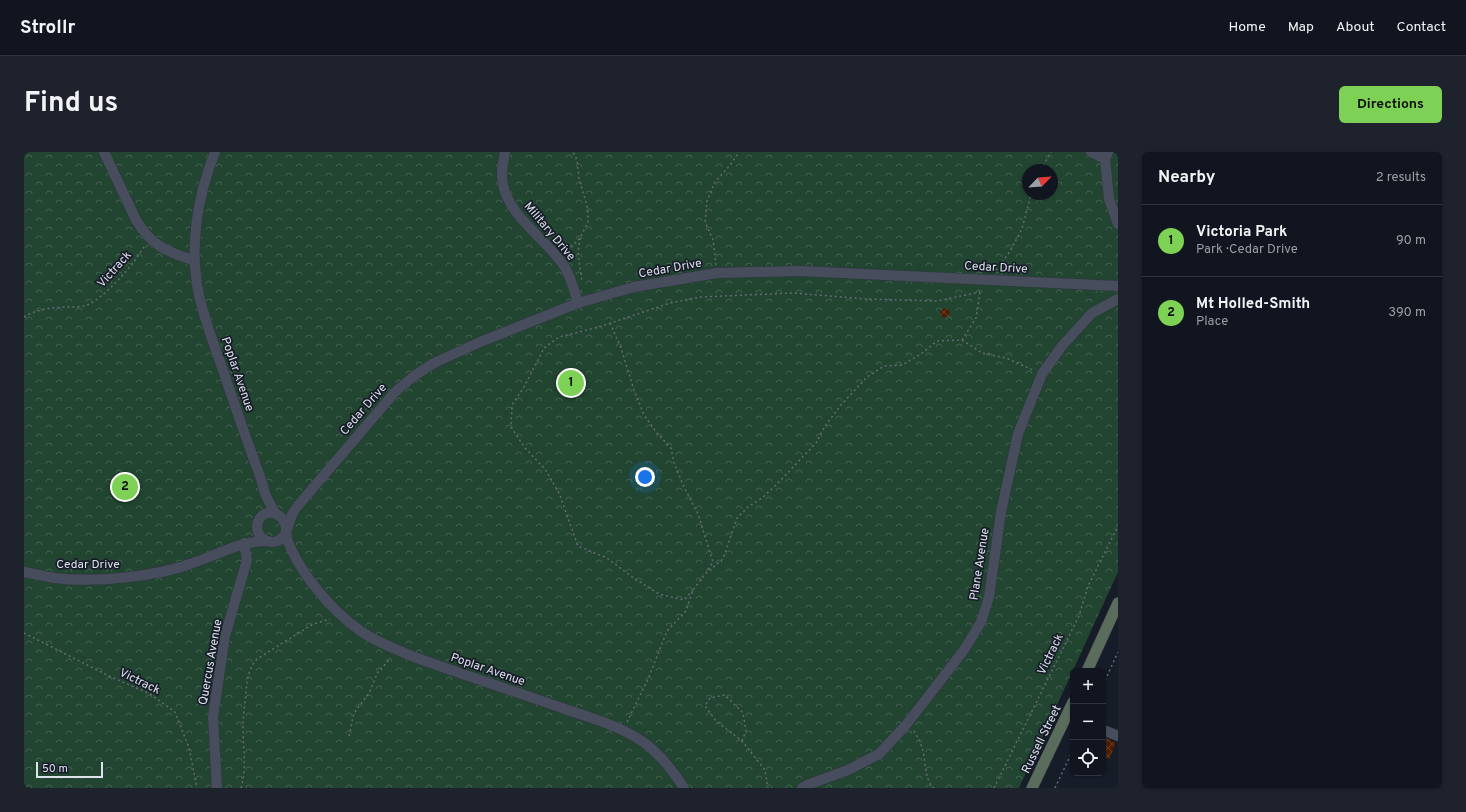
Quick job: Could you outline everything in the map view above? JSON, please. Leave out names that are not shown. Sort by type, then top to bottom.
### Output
[{"type":"main road","points":[[1088,668],[1118,603]]},
{"type":"main road","name":"Russell Street","points":[[1032,788],[1070,714]]},
{"type":"street","points":[[104,152],[136,220],[145,233],[161,248],[195,261]]},
{"type":"street","name":"Poplar Avenue","points":[[215,152],[206,176],[198,208],[195,261],[199,293],[208,328],[265,494],[276,513]]},
{"type":"street","name":"Military Drive","points":[[505,152],[501,174],[505,190],[514,210],[563,264],[582,302]]},
{"type":"street","points":[[1091,152],[1106,156],[1109,199],[1118,224]]},
{"type":"street","name":"Cedar Drive","points":[[286,531],[293,513],[301,502],[395,392],[414,376],[434,363],[480,342],[582,302],[634,287],[717,272],[800,271],[1118,286]]},
{"type":"street","name":"Plane Avenue","points":[[802,788],[848,770],[879,754],[906,725],[964,650],[981,622],[989,597],[1001,512],[1018,434],[1042,374],[1062,346],[1092,314],[1118,299]]},
{"type":"street","name":"Poplar Avenue","points":[[262,516],[265,494]]},
{"type":"street","name":"Cedar Drive","points":[[276,513],[301,502]]},
{"type":"street","points":[[270,512],[276,513],[284,520],[286,531],[277,541],[268,541],[262,538],[257,530],[257,525],[262,516],[270,512]]},
{"type":"street","name":"Cedar Drive","points":[[244,543],[257,530]]},
{"type":"street","name":"Poplar Avenue","points":[[286,531],[296,557],[319,591],[346,619],[372,638],[398,650],[605,723],[623,731],[653,750],[666,764],[684,788]]},
{"type":"street","name":"Poplar Avenue","points":[[268,541],[284,548],[296,557]]},
{"type":"street","name":"Cedar Drive","points":[[24,572],[54,578],[84,579],[128,577],[157,573],[193,564],[244,543],[268,541]]},
{"type":"street","name":"Quercus Avenue","points":[[217,788],[213,717],[225,636],[247,560],[244,543]]},
{"type":"street","points":[[1106,731],[1118,736]]},
{"type":"path","points":[[563,264],[570,248],[580,238],[588,222],[588,209],[580,179],[577,160],[573,152]]},
{"type":"path","points":[[717,272],[713,240],[706,222],[707,200],[715,182],[731,164],[739,152]]},
{"type":"path","points":[[1044,164],[1051,152]]},
{"type":"path","points":[[962,340],[976,318],[980,292],[1008,254],[1022,229],[1029,200]]},
{"type":"path","points":[[580,238],[578,254],[582,302]]},
{"type":"path","name":"Victrack","points":[[24,317],[31,313],[55,307],[85,306],[105,294],[128,270],[146,244]]},
{"type":"path","points":[[610,323],[621,348],[634,390],[644,415],[657,433],[671,448],[674,463],[698,514],[713,562],[684,600],[659,594],[635,579],[607,558],[578,546],[559,493],[545,469],[525,448],[511,427],[512,405],[524,387],[544,348],[559,337],[610,323],[670,303],[701,297],[793,293],[866,299],[937,301],[980,292]]},
{"type":"path","points":[[705,574],[724,559],[736,518],[776,486],[816,443],[825,426],[841,405],[867,377],[884,366],[902,365],[921,354],[937,341],[962,340],[982,353],[1006,358],[1042,374]]},
{"type":"path","name":"Victrack","points":[[994,788],[1079,616],[1088,586],[1118,526]]},
{"type":"path","points":[[623,731],[648,679],[667,631],[686,611],[693,590]]},
{"type":"path","points":[[241,788],[244,774],[245,752],[243,727],[248,679],[252,664],[257,659],[313,624],[329,619],[346,619]]},
{"type":"path","name":"Victrack","points":[[24,634],[109,676],[150,694],[175,712],[189,748],[197,788]]},
{"type":"path","points":[[349,736],[354,713],[369,693],[378,672],[398,650]]},
{"type":"path","points":[[1106,678],[1118,652]]},
{"type":"path","points":[[742,740],[746,731],[743,713],[725,695],[710,698],[705,706],[716,721],[742,740],[764,770],[768,788]]},
{"type":"path","points":[[906,725],[914,730],[921,744],[928,779],[934,788]]},
{"type":"path","points":[[1055,788],[1070,756]]},
{"type":"green space","points":[[24,152],[1118,152],[1118,572],[1074,668],[1070,668],[1070,677],[1019,788],[24,788]]},
{"type":"building","points":[[945,308],[950,313],[945,318],[940,313]]},
{"type":"building","points":[[1106,738],[1116,743],[1109,759],[1106,758]]},
{"type":"place","name":"Victoria Park","points":[[571,383]]},
{"type":"place","name":"Mt Holled-Smith","points":[[125,487]]}]
